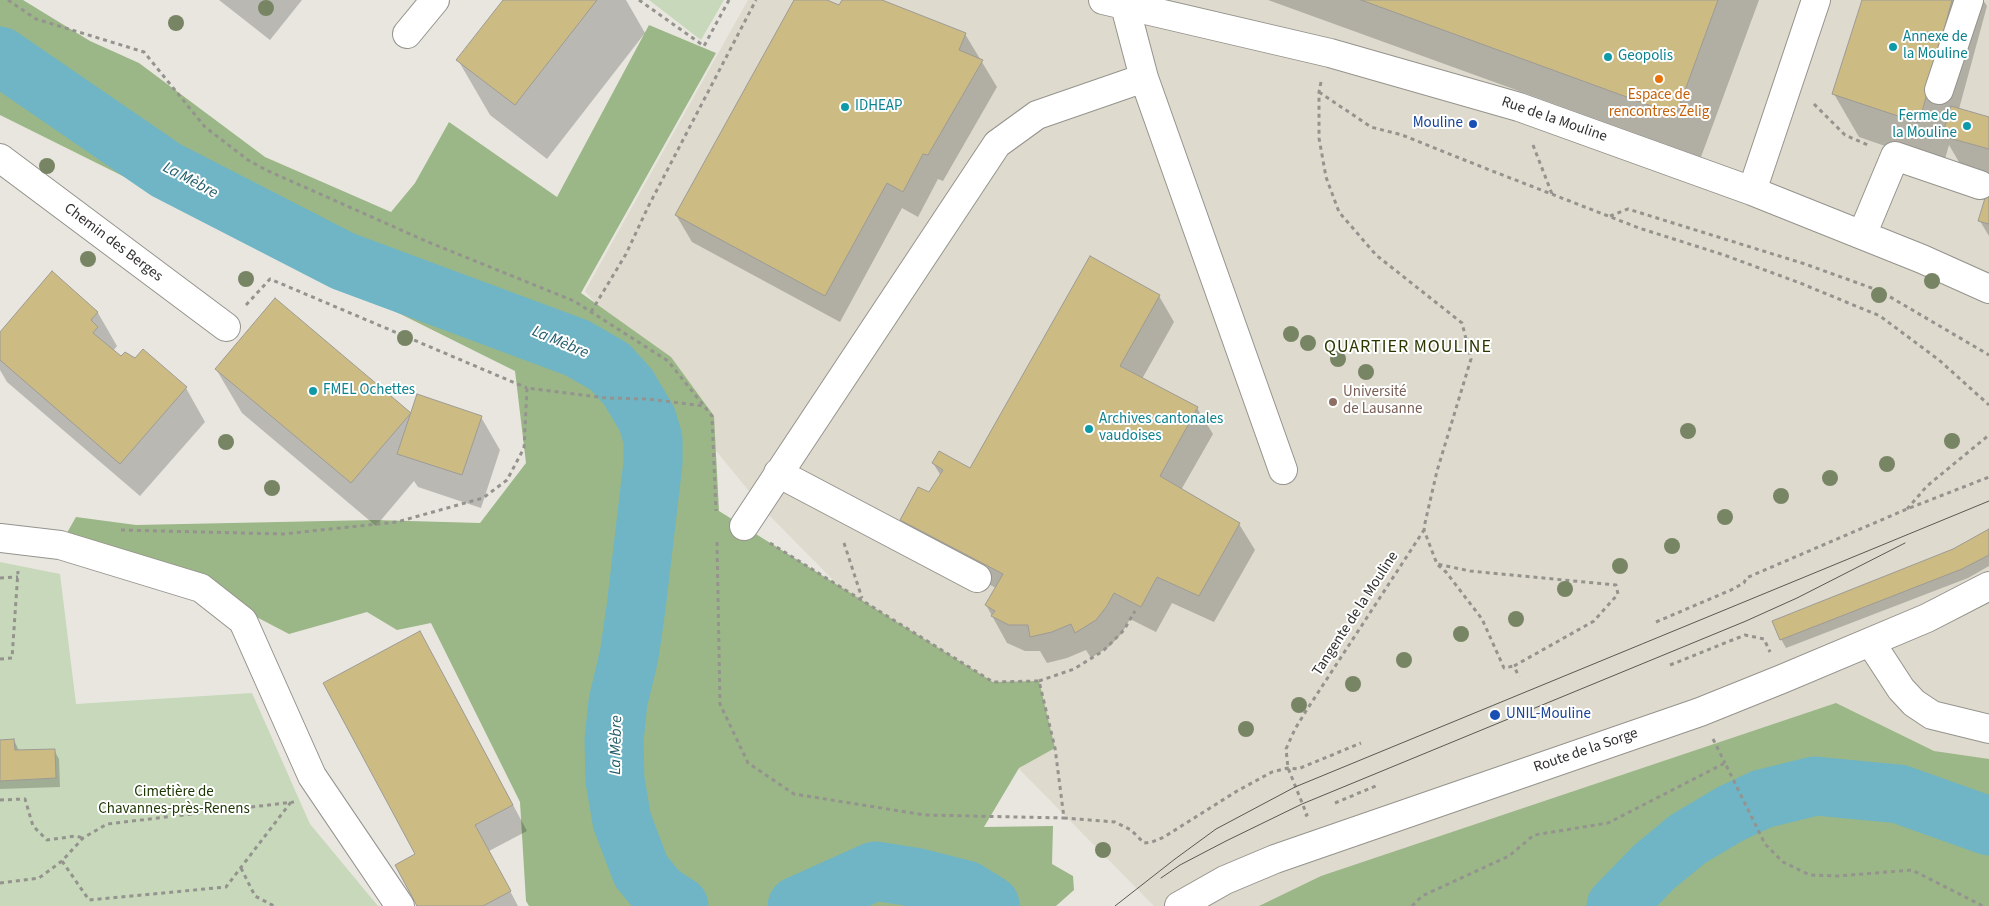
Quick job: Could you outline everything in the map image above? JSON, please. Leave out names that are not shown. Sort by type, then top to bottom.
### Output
[{"type":"street","points":[[407,34],[435,0]]},
{"type":"street","points":[[1752,191],[1816,0]]},
{"type":"street","points":[[1939,90],[1969,0]]},
{"type":"street","points":[[1114,3],[1144,78],[1283,470]]},
{"type":"street","name":"Rue de la Mouline","points":[[1114,3],[1330,53],[1519,107],[1752,191],[1989,289]]},
{"type":"street","points":[[744,526],[998,144],[1037,115],[1144,78]]},
{"type":"street","points":[[1862,235],[1895,156],[1980,184]]},
{"type":"street","name":"Chemin des Berges","points":[[0,158],[226,327]]},
{"type":"street","points":[[778,473],[977,578]]},
{"type":"street","points":[[10,539],[60,545],[201,588],[244,621],[312,776],[400,906]]},
{"type":"street","name":"Route de la Sorge","points":[[1179,906],[1224,880],[1275,859],[1700,712],[1870,643],[1927,618],[1989,586]]},
{"type":"street","points":[[1870,643],[1901,689],[1914,703],[1932,715],[1989,729]]},
{"type":"path","points":[[8,0],[36,19],[144,52],[205,127],[248,160],[266,170],[428,242],[574,301],[668,361],[712,416],[716,520]]},
{"type":"path","points":[[639,0],[704,46],[729,0]]},
{"type":"path","points":[[591,312],[626,254],[648,206],[756,0]]},
{"type":"path","points":[[1330,53],[1319,92],[1321,148],[1326,177],[1339,212],[1376,255],[1462,323],[1471,359],[1437,472],[1424,530],[1437,564],[1446,572],[1482,619],[1504,668],[1514,666],[1594,621],[1618,594],[1616,586],[1470,571],[1437,564]]},
{"type":"path","points":[[1319,92],[1371,127],[1402,135],[1639,228],[1732,258],[1880,316],[1939,360],[1989,404]]},
{"type":"path","points":[[1519,107],[1552,194]]},
{"type":"path","points":[[1818,109],[1845,135]]},
{"type":"path","points":[[1610,216],[1628,209],[1880,290],[1989,355]]},
{"type":"path","points":[[226,327],[270,279],[527,388],[607,398],[649,399],[703,406]]},
{"type":"path","points":[[119,530],[283,534],[397,522],[484,498],[507,480],[524,448],[527,388]]},
{"type":"path","points":[[1906,509],[1927,486],[1989,435]]},
{"type":"path","points":[[1656,622],[1731,590],[1744,583],[1746,578],[1906,509],[1989,477]]},
{"type":"path","points":[[830,500],[862,599]]},
{"type":"path","points":[[716,511],[744,526],[993,682],[1039,681],[1074,669],[1103,651],[1124,630],[1135,611]]},
{"type":"path","name":"Tangente de la Mouline","points":[[1288,768],[1286,749],[1295,729],[1424,530]]},
{"type":"path","points":[[0,658],[12,658],[18,577],[10,539]]},
{"type":"path","points":[[716,540],[720,704],[748,763],[794,794],[925,815],[1064,818],[1115,822],[1132,830],[1144,843],[1164,837],[1237,791],[1272,772],[1288,768],[1298,769],[1361,743]]},
{"type":"path","points":[[0,578],[18,577]]},
{"type":"path","points":[[1670,665],[1745,635],[1764,638],[1774,661]]},
{"type":"path","points":[[1514,666],[1519,677]]},
{"type":"path","points":[[1039,681],[1055,748],[1064,818]]},
{"type":"path","points":[[1712,736],[1765,844],[1783,862],[1810,875],[1838,876],[1912,870],[1983,906]]},
{"type":"path","points":[[1412,906],[1422,896],[1509,856],[1534,835],[1608,823],[1725,763]]},
{"type":"path","points":[[1288,768],[1307,815]]},
{"type":"path","points":[[1334,804],[1378,785]]},
{"type":"path","points":[[0,882],[39,878],[62,861],[83,838],[107,824],[327,797]]},
{"type":"path","points":[[0,800],[25,799],[33,826],[47,840],[76,836],[83,838]]},
{"type":"path","points":[[62,861],[90,900],[226,887],[291,802]]},
{"type":"path","points":[[1298,819],[1316,811]]},
{"type":"path","points":[[241,868],[255,896],[274,906]]},
{"type":"shaded area","name":"Université de Lausanne","points":[[748,0],[1989,0],[1989,906],[1154,906],[767,513],[585,291]]},
{"type":"green space","points":[[0,0],[23,0],[90,41],[139,63],[265,157],[391,212],[415,183],[449,122],[557,197],[649,25],[716,53],[581,293],[671,357],[714,416],[719,511],[993,682],[1039,681],[1055,748],[1019,768],[984,827],[1053,826],[1052,864],[1073,876],[1074,890],[1056,906],[529,906],[526,901],[520,802],[431,623],[397,630],[367,612],[289,634],[201,588],[60,545],[76,517],[136,525],[374,520],[480,523],[526,463],[515,371],[0,115]]},
{"type":"green space","points":[[649,0],[724,0],[701,40]]},
{"type":"green space","name":"Cimetière de Chavannes-près-Renens","points":[[0,562],[60,574],[76,704],[252,693],[310,824],[378,906],[0,906]]},
{"type":"green space","points":[[1836,703],[1934,751],[1989,759],[1989,906],[1259,906],[1321,876]]},
{"type":"building","points":[[503,0],[597,0],[515,105],[456,60]]},
{"type":"building","name":"IDHEAP","points":[[794,0],[827,0],[839,5],[842,0],[882,0],[966,33],[959,50],[983,60],[928,155],[923,154],[903,192],[887,183],[825,296],[675,215]]},
{"type":"building","name":"Geopolis","points":[[1361,0],[1718,0],[1676,115]]},
{"type":"building","name":"Annexe de la Mouline","points":[[1862,0],[1952,0],[1919,123],[1832,94]]},
{"type":"building","name":"Ferme de la Mouline","points":[[1951,106],[1989,117],[1989,149],[1942,136]]},
{"type":"building","points":[[1989,185],[1989,224],[1978,221]]},
{"type":"building","name":"Archives cantonales vaudoises","points":[[1090,256],[1160,295],[1120,366],[1198,407],[1160,476],[1240,523],[1199,596],[1157,577],[1141,607],[1114,593],[1096,620],[1075,633],[1071,624],[1052,632],[1030,637],[1028,625],[1009,625],[991,616],[995,611],[985,605],[1003,574],[900,520],[918,487],[929,492],[943,470],[932,463],[939,451],[970,468]]},
{"type":"building","points":[[52,271],[98,312],[91,320],[98,327],[93,333],[121,356],[125,352],[135,358],[143,349],[187,387],[120,464],[0,360],[0,332]]},
{"type":"building","name":"FMEL Ochettes","points":[[275,298],[411,413],[351,483],[215,369]]},
{"type":"building","points":[[417,394],[482,416],[462,475],[397,454]]},
{"type":"building","points":[[1989,529],[1989,555],[1962,569],[1780,640],[1772,621],[1953,549]]},
{"type":"building","points":[[420,631],[513,805],[475,825],[511,891],[483,906],[417,906],[395,865],[415,854],[323,683]]},
{"type":"building","points":[[14,739],[15,750],[55,749],[56,778],[0,781],[0,740]]},
{"type":"waterway","name":"La Mèbre","points":[[0,56],[166,170],[343,261],[577,348],[610,367],[628,387],[647,419],[653,439],[653,463],[629,656],[618,702],[614,740],[615,780],[622,821],[641,871],[660,894],[679,906]]},
{"type":"waterway","points":[[1616,906],[1654,867],[1688,839],[1730,814],[1762,799],[1815,786],[1899,794],[1989,826]]},
{"type":"waterway","points":[[797,906],[875,871],[919,878],[966,890],[990,905]]},
{"type":"tram line","points":[[1115,906],[1216,829],[1295,787],[1989,501]]},
{"type":"tram line","points":[[1161,878],[1180,865],[1302,804],[1746,621],[1797,598],[1905,543]]},
{"type":"place","name":"Annexe de la Mouline","points":[[1893,47]]},
{"type":"place","name":"Geopolis","points":[[1608,57]]},
{"type":"place","name":"Espace de rencontres Zelig","points":[[1659,79]]},
{"type":"place","name":"IDHEAP","points":[[845,107]]},
{"type":"place","name":"Mouline","points":[[1473,124]]},
{"type":"place","name":"Ferme de la Mouline","points":[[1967,126]]},
{"type":"place","name":"FMEL Ochettes","points":[[313,391]]},
{"type":"place","name":"Université de Lausanne","points":[[1333,402]]},
{"type":"place","name":"Archives cantonales vaudoises","points":[[1089,429]]},
{"type":"place","name":"UNIL-Mouline","points":[[1495,715]]},
{"type":"district","name":"QUARTIER MOULINE","points":[[1408,348]]}]
